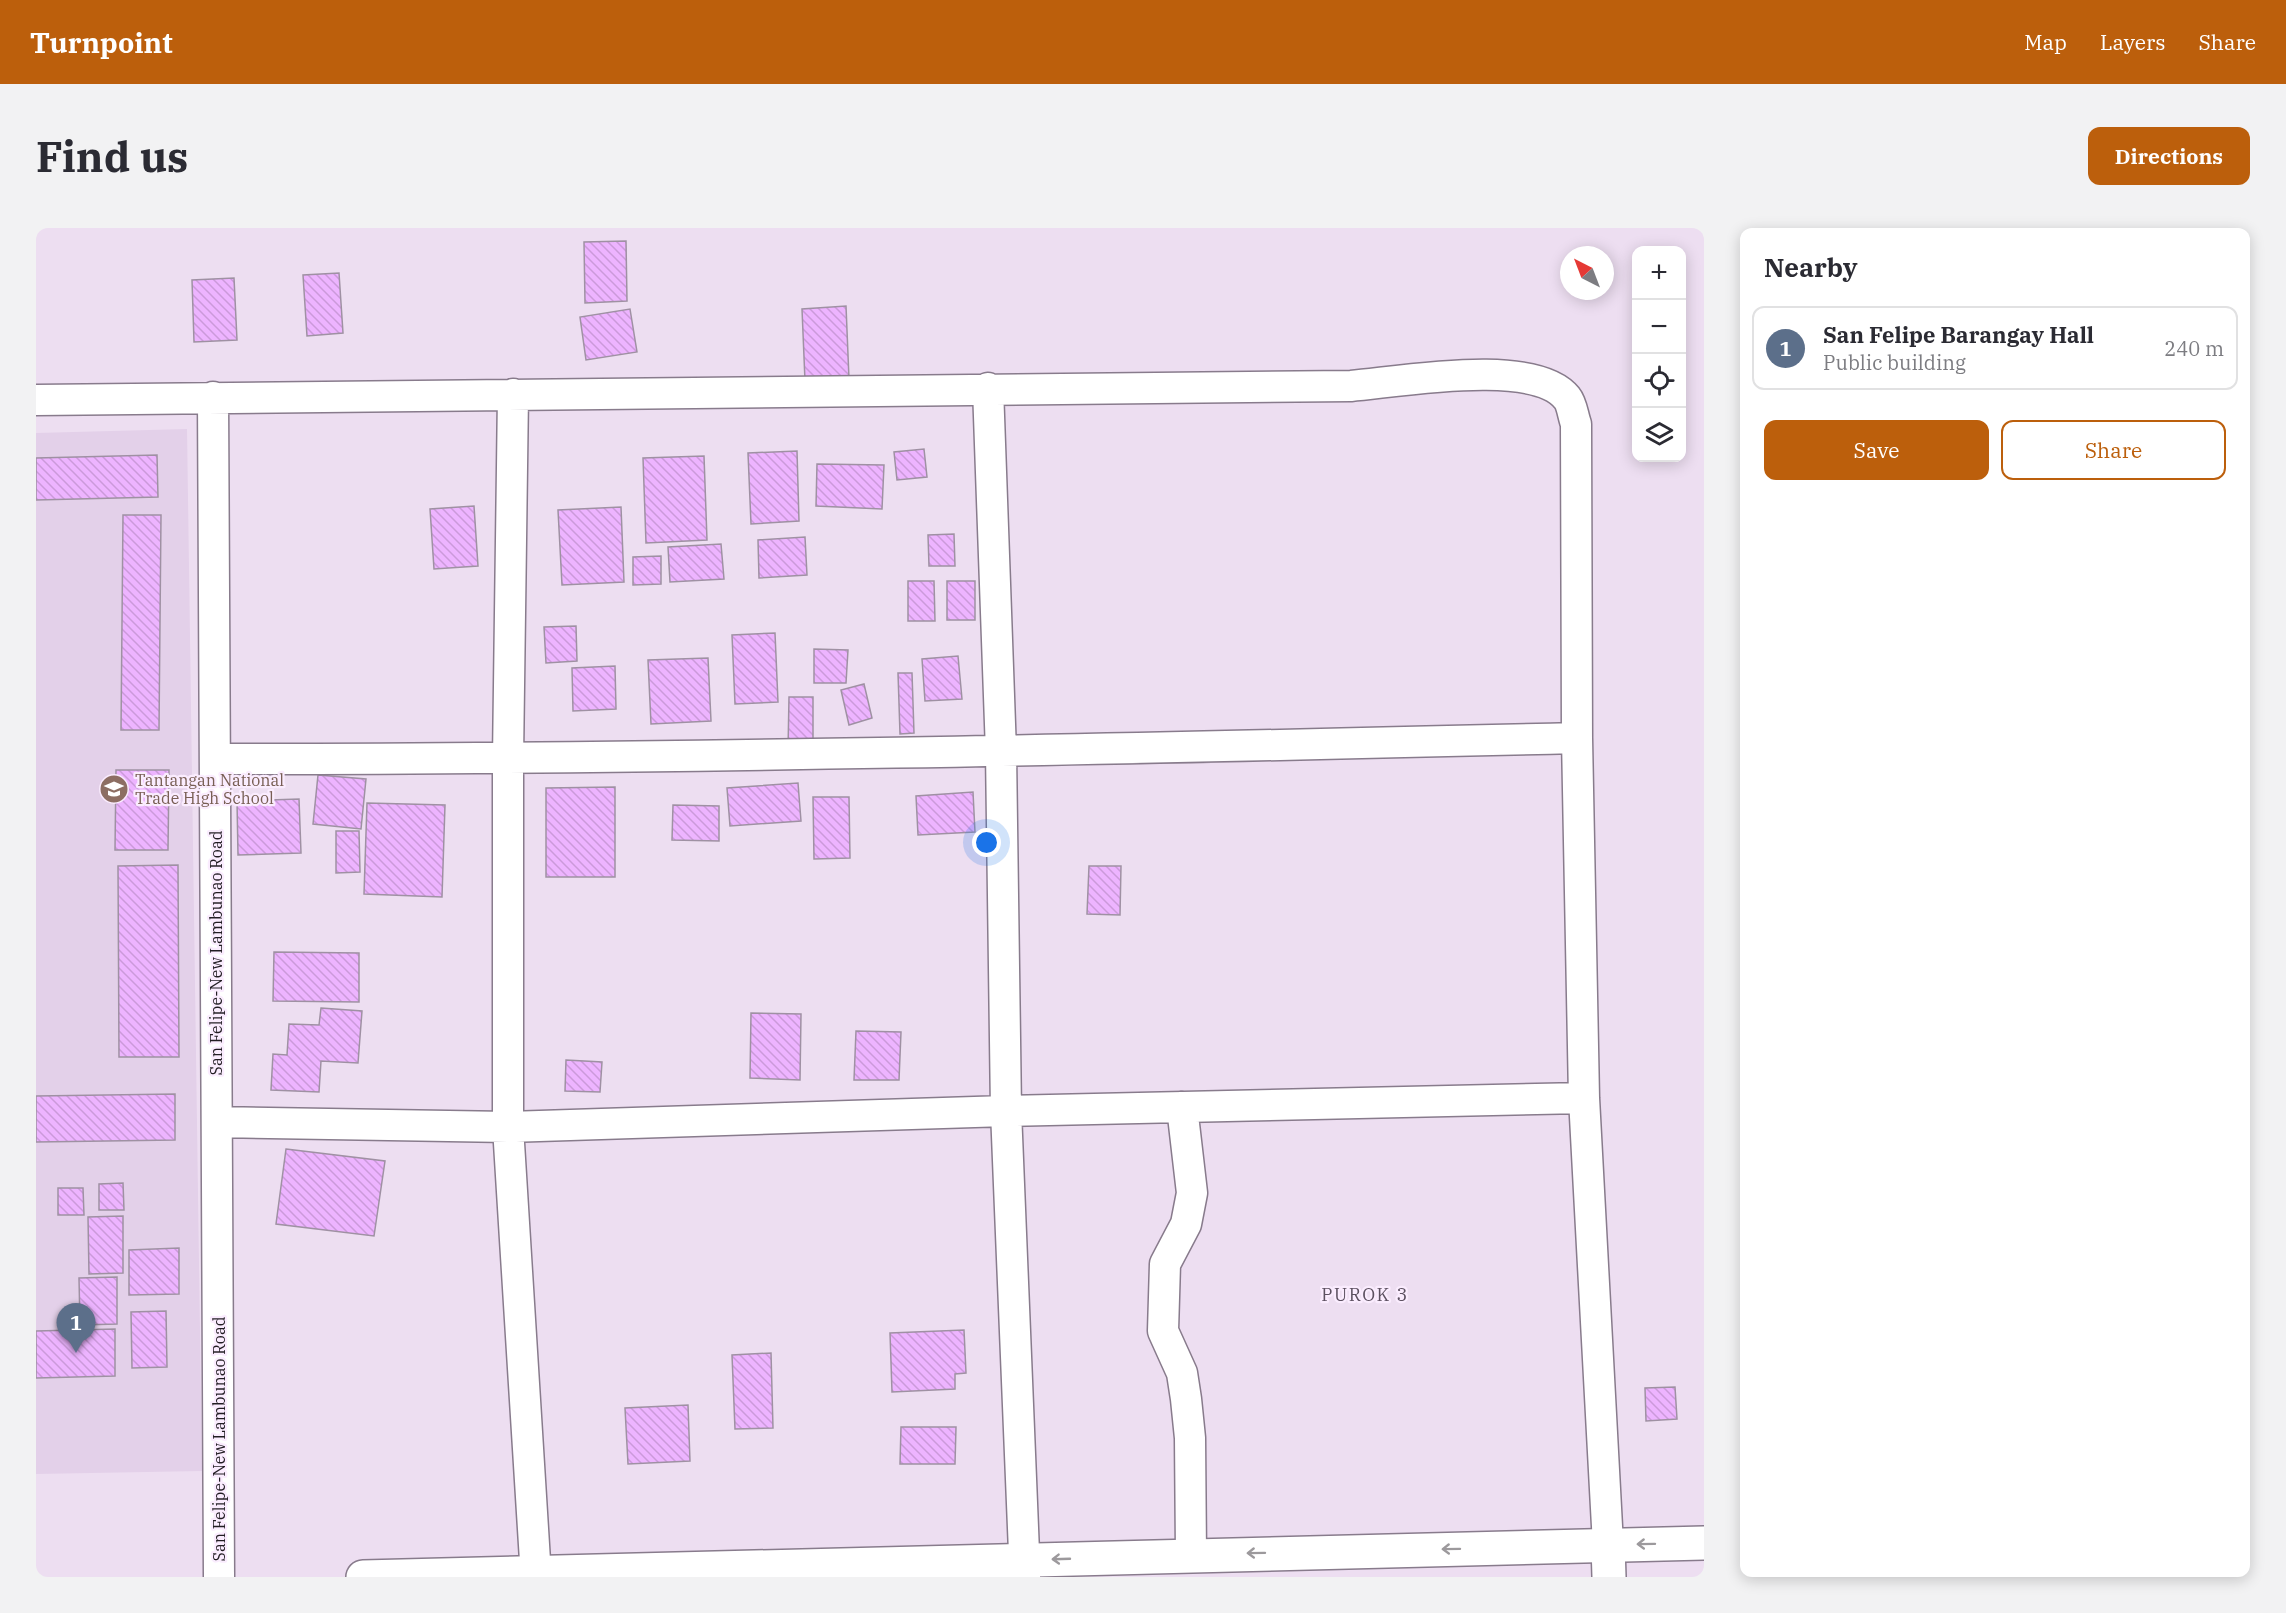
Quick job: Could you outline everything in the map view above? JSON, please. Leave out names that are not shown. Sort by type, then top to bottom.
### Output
[{"type":"highway","points":[[363,1577],[1025,1569],[1191,1555],[1609,1561],[1704,1543]]},
{"type":"street","points":[[36,400],[988,388],[1351,386],[1493,374],[1536,378],[1554,386],[1568,399],[1576,424],[1577,738],[1584,1098],[1609,1561]]},
{"type":"street","points":[[988,388],[1001,752],[1006,1111],[1025,1569]]},
{"type":"street","points":[[513,394],[508,759],[508,1127],[536,1575]]},
{"type":"street","name":"San Felipe-New Lambunao Road","points":[[213,397],[219,1577]]},
{"type":"street","points":[[215,759],[508,759],[1001,752],[1577,738]]},
{"type":"street","points":[[217,1122],[508,1127],[1006,1111],[1584,1098]]},
{"type":"street","points":[[1182,1107],[1192,1193],[1186,1224],[1165,1264],[1163,1331],[1182,1373],[1191,1438],[1191,1555]]},
{"type":"shaded area","name":"Tantangan National Trade High School","points":[[187,429],[202,1471],[36,1474],[36,433]]},
{"type":"building","points":[[626,241],[627,301],[585,303],[584,242]]},
{"type":"building","points":[[339,273],[343,333],[307,336],[303,275]]},
{"type":"building","points":[[234,278],[237,340],[194,342],[192,280]]},
{"type":"building","points":[[846,306],[849,379],[805,381],[802,309]]},
{"type":"building","points":[[630,309],[637,352],[586,360],[580,317]]},
{"type":"building","points":[[924,449],[927,477],[897,480],[894,452]]},
{"type":"building","points":[[797,451],[799,521],[751,524],[748,453]]},
{"type":"building","points":[[157,455],[158,497],[36,500],[36,458]]},
{"type":"building","points":[[704,456],[707,540],[646,543],[643,458]]},
{"type":"building","points":[[817,464],[884,465],[882,509],[816,506]]},
{"type":"building","points":[[474,506],[478,566],[434,569],[430,509]]},
{"type":"building","points":[[621,507],[624,582],[562,585],[558,510]]},
{"type":"building","points":[[123,515],[161,515],[159,730],[121,730]]},
{"type":"building","points":[[954,534],[955,566],[929,566],[928,535]]},
{"type":"building","points":[[805,537],[807,575],[759,578],[758,540]]},
{"type":"building","points":[[721,544],[724,579],[670,582],[668,547]]},
{"type":"building","points":[[661,556],[661,584],[633,585],[633,557]]},
{"type":"building","points":[[908,581],[934,581],[935,621],[908,621]]},
{"type":"building","points":[[947,581],[975,581],[975,620],[947,620]]},
{"type":"building","points":[[576,626],[577,661],[546,663],[544,627]]},
{"type":"building","points":[[775,633],[778,702],[735,704],[732,635]]},
{"type":"building","points":[[814,649],[848,650],[846,683],[814,683]]},
{"type":"building","points":[[958,656],[962,699],[925,701],[922,659]]},
{"type":"building","points":[[708,658],[711,721],[651,724],[648,660]]},
{"type":"building","points":[[615,666],[616,709],[573,711],[572,668]]},
{"type":"building","points":[[898,673],[912,673],[914,733],[900,734]]},
{"type":"building","points":[[864,684],[872,718],[849,725],[841,690]]},
{"type":"building","points":[[789,697],[813,697],[813,750],[788,750]]},
{"type":"building","points":[[116,770],[169,770],[168,850],[115,850]]},
{"type":"building","points":[[318,775],[366,779],[361,829],[313,824]]},
{"type":"building","points":[[798,783],[801,821],[730,826],[727,788]]},
{"type":"building","points":[[615,787],[615,877],[546,877],[546,788]]},
{"type":"building","points":[[973,792],[975,832],[918,835],[916,796]]},
{"type":"building","points":[[813,797],[849,797],[850,858],[814,859]]},
{"type":"building","points":[[299,799],[301,853],[238,855],[237,801]]},
{"type":"building","points":[[367,803],[445,805],[442,897],[364,894]]},
{"type":"building","points":[[673,805],[719,806],[719,841],[672,840]]},
{"type":"building","points":[[336,831],[359,831],[360,872],[336,873]]},
{"type":"building","points":[[178,865],[179,1057],[119,1057],[118,866]]},
{"type":"building","points":[[1089,866],[1121,866],[1120,915],[1087,914]]},
{"type":"building","points":[[274,952],[359,953],[359,1002],[273,1001]]},
{"type":"building","points":[[321,1008],[362,1011],[358,1063],[321,1061],[319,1092],[271,1090],[273,1054],[287,1055],[289,1024],[319,1025]]},
{"type":"building","points":[[751,1013],[801,1014],[800,1080],[750,1078]]},
{"type":"building","points":[[856,1031],[901,1032],[899,1080],[854,1080]]},
{"type":"building","points":[[566,1060],[602,1062],[600,1092],[565,1091]]},
{"type":"building","points":[[175,1094],[175,1140],[36,1142],[36,1096]]},
{"type":"building","points":[[286,1149],[385,1161],[374,1236],[276,1224]]},
{"type":"building","points":[[123,1183],[124,1210],[99,1210],[99,1184]]},
{"type":"building","points":[[58,1188],[83,1188],[84,1215],[58,1215]]},
{"type":"building","points":[[123,1216],[123,1273],[89,1274],[88,1217]]},
{"type":"building","points":[[179,1248],[179,1294],[129,1295],[129,1250]]},
{"type":"building","points":[[117,1277],[117,1324],[80,1325],[79,1278]]},
{"type":"building","points":[[166,1311],[167,1367],[132,1368],[131,1312]]},
{"type":"building","points":[[115,1329],[115,1376],[36,1378],[36,1331]]},
{"type":"building","points":[[964,1330],[966,1373],[955,1374],[955,1389],[892,1392],[890,1333]]},
{"type":"building","points":[[771,1353],[773,1428],[735,1429],[732,1355]]},
{"type":"building","points":[[1675,1387],[1677,1419],[1646,1421],[1645,1388]]},
{"type":"building","points":[[688,1405],[690,1461],[628,1464],[625,1408]]},
{"type":"building","points":[[901,1427],[956,1427],[955,1464],[900,1464]]},
{"type":"place","name":"Tantangan National Trade High School","points":[[114,789]]},
{"type":"place","name":"San Felipe Barangay Hall","points":[[76,1353]]},
{"type":"district","name":"PUROK 3","points":[[1365,1294]]}]
